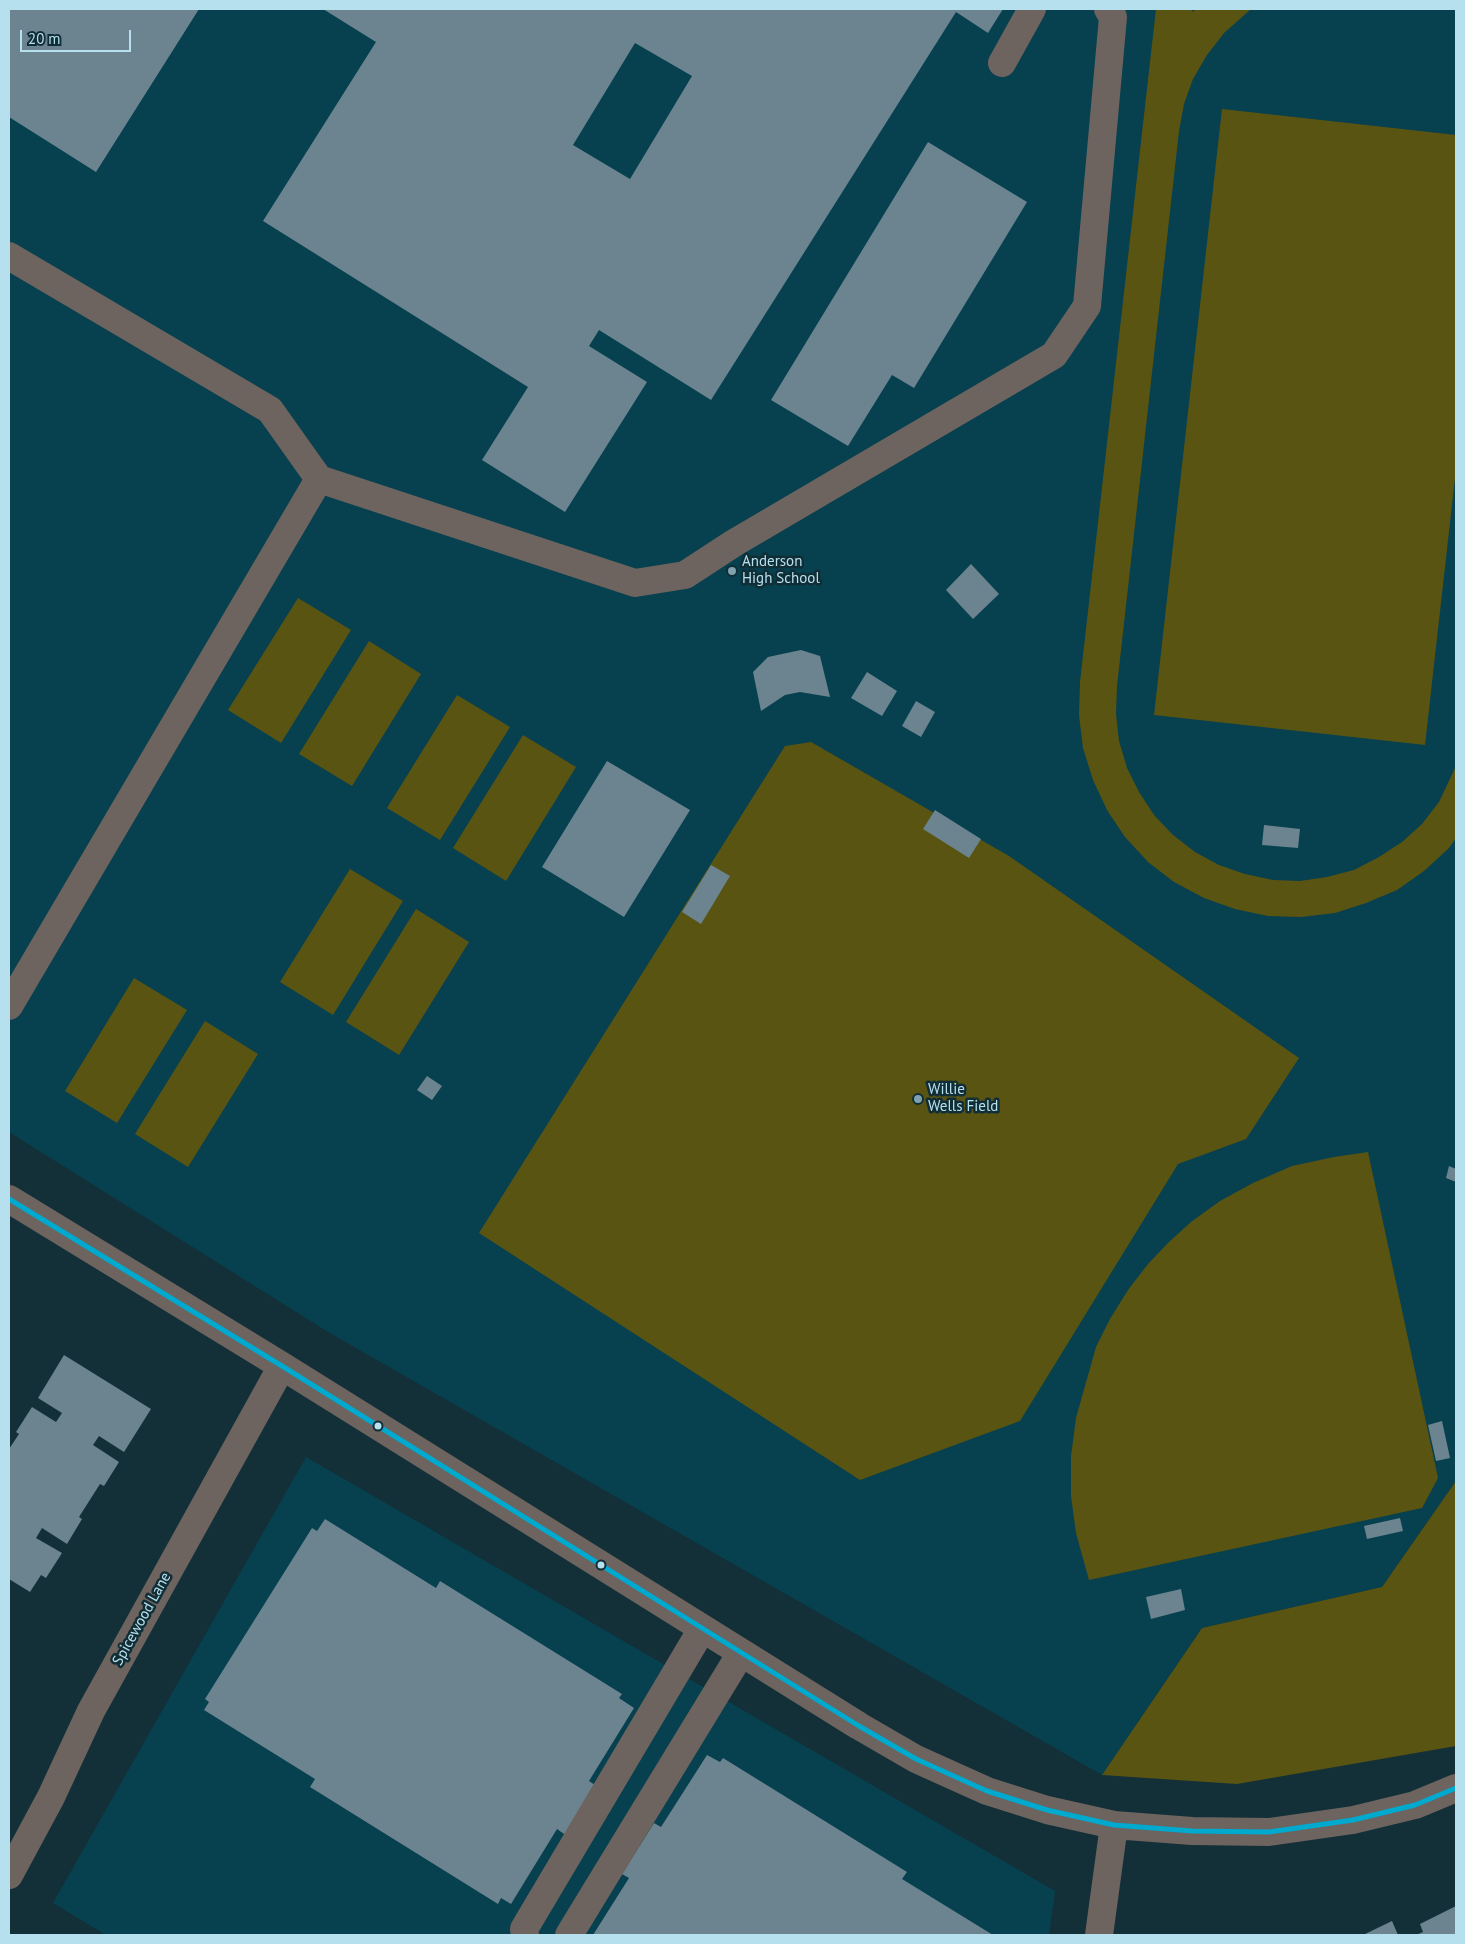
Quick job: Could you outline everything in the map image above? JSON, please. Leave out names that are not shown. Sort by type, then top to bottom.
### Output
[{"type":"street","points":[[1002,63],[1032,9]]},
{"type":"street","points":[[9,256],[270,410],[319,480],[635,583],[685,574],[742,538],[1054,355],[1086,306],[1113,17],[1108,9]]},
{"type":"street","points":[[9,1006],[319,480]]},
{"type":"street","points":[[9,1199],[282,1366],[702,1629],[916,1759],[987,1791],[1047,1810],[1114,1825],[1192,1831],[1269,1832],[1353,1820],[1415,1805],[1456,1788]]},
{"type":"street","name":"Spicewood Lane","points":[[9,1875],[51,1797],[91,1712],[282,1366]]},
{"type":"street","points":[[525,1935],[524,1929],[702,1629]]},
{"type":"street","points":[[569,1935],[741,1653]]},
{"type":"street","points":[[1099,1935],[1114,1825]]},
{"type":"shaded area","name":"Anderson High School","points":[[9,9],[1456,9],[1456,1481],[1382,1587],[1202,1628],[1102,1775],[328,1332],[9,1132]]},
{"type":"shaded area","points":[[1156,9],[1180,9],[1192,10],[1193,12],[1196,9],[1251,9],[1224,33],[1207,55],[1193,79],[1184,104],[1179,131],[1117,686],[1116,714],[1119,741],[1127,768],[1139,792],[1154,815],[1173,835],[1195,852],[1219,865],[1245,874],[1273,880],[1300,881],[1327,877],[1354,870],[1379,857],[1402,842],[1422,824],[1439,802],[1456,766],[1456,838],[1449,848],[1424,871],[1397,890],[1335,913],[1301,917],[1268,916],[1235,909],[1204,898],[1174,882],[1148,862],[1125,837],[1107,810],[1093,780],[1083,748],[1079,715],[1080,682]]},
{"type":"shaded area","points":[[1222,109],[1456,135],[1456,469],[1425,745],[1154,715]]},
{"type":"shaded area","points":[[298,598],[351,630],[281,743],[228,710]]},
{"type":"shaded area","points":[[369,641],[421,674],[352,786],[299,754]]},
{"type":"shaded area","points":[[457,695],[510,727],[440,840],[387,808]]},
{"type":"shaded area","points":[[523,735],[576,767],[506,881],[453,848]]},
{"type":"shaded area","name":"Willie Wells Field","points":[[811,742],[1009,856],[1299,1058],[1246,1139],[1178,1164],[1020,1421],[860,1480],[479,1233],[785,746]]},
{"type":"shaded area","points":[[350,869],[403,901],[333,1015],[280,982]]},
{"type":"shaded area","points":[[416,909],[469,942],[399,1055],[346,1022]]},
{"type":"shaded area","points":[[134,978],[187,1010],[117,1123],[65,1091]]},
{"type":"shaded area","points":[[205,1021],[258,1054],[188,1167],[135,1134]]},
{"type":"shaded area","points":[[1368,1152],[1438,1478],[1422,1508],[1089,1580],[1076,1533],[1071,1496],[1071,1456],[1076,1418],[1096,1347],[1128,1290],[1148,1264],[1169,1242],[1191,1222],[1220,1201],[1253,1183],[1292,1166]]},
{"type":"shaded area","points":[[306,1457],[1055,1891],[1049,1935],[106,1935],[53,1903]]},
{"type":"shaded area","points":[[1456,1481],[1456,1746],[1237,1784],[1102,1775],[1202,1628],[1382,1587]]},
{"type":"building","points":[[9,9],[199,9],[96,172],[9,117]]},
{"type":"building","points":[[323,9],[1003,9],[988,33],[956,12],[711,400],[599,330],[589,346],[647,382],[565,512],[482,460],[528,387],[263,221],[376,42]],"holes":[[[635,43],[692,76],[630,179],[573,145]]]},
{"type":"building","points":[[928,142],[1027,202],[914,388],[892,375],[848,446],[771,400]]},
{"type":"building","points":[[971,564],[999,594],[973,619],[946,590]]},
{"type":"building","points":[[801,650],[820,656],[830,697],[800,692],[785,695],[761,711],[753,672],[768,657]]},
{"type":"building","points":[[867,672],[897,691],[882,716],[851,698]]},
{"type":"building","points":[[916,701],[935,712],[921,737],[902,726]]},
{"type":"building","points":[[607,761],[690,810],[624,917],[542,867]]},
{"type":"building","points":[[935,810],[981,839],[969,858],[923,829]]},
{"type":"building","points":[[1264,825],[1300,829],[1298,848],[1262,845]]},
{"type":"building","points":[[711,865],[730,876],[701,924],[682,912]]},
{"type":"building","points":[[427,1076],[442,1086],[432,1100],[417,1090]]},
{"type":"building","points":[[1449,1166],[1456,1169],[1456,1182],[1446,1178]]},
{"type":"building","points":[[64,1355],[151,1409],[124,1452],[99,1436],[93,1445],[119,1462],[104,1486],[100,1484],[79,1517],[82,1519],[67,1544],[42,1528],[36,1538],[62,1553],[46,1578],[41,1575],[30,1592],[9,1579],[9,1449],[19,1434],[16,1432],[32,1407],[56,1422],[62,1413],[38,1398]]},
{"type":"building","points":[[1442,1421],[1450,1458],[1436,1461],[1428,1425]]},
{"type":"building","points":[[1400,1518],[1403,1531],[1367,1539],[1364,1526]]},
{"type":"building","points":[[325,1519],[436,1588],[440,1581],[622,1694],[619,1698],[634,1708],[589,1781],[598,1787],[567,1836],[557,1829],[511,1904],[501,1898],[498,1904],[310,1787],[315,1779],[204,1710],[209,1702],[205,1699],[312,1528],[317,1531]]},
{"type":"building","points":[[1181,1589],[1185,1610],[1151,1619],[1146,1597]]},
{"type":"building","points":[[707,1755],[720,1762],[723,1758],[907,1872],[902,1879],[993,1935],[593,1935],[629,1878],[622,1874],[654,1823],[661,1827]]},
{"type":"building","points":[[1456,1906],[1456,1935],[1416,1935],[1423,1932],[1420,1924]]},
{"type":"building","points":[[1392,1921],[1398,1935],[1363,1935]]},
{"type":"transit line","points":[[9,1199],[282,1366],[859,1726],[916,1759],[987,1791],[1047,1810],[1114,1825],[1192,1831],[1269,1832],[1353,1820],[1415,1805],[1456,1788]]},
{"type":"place","name":"Anderson High School","points":[[732,571]]},
{"type":"place","name":"Willie Wells Field","points":[[918,1099]]}]
